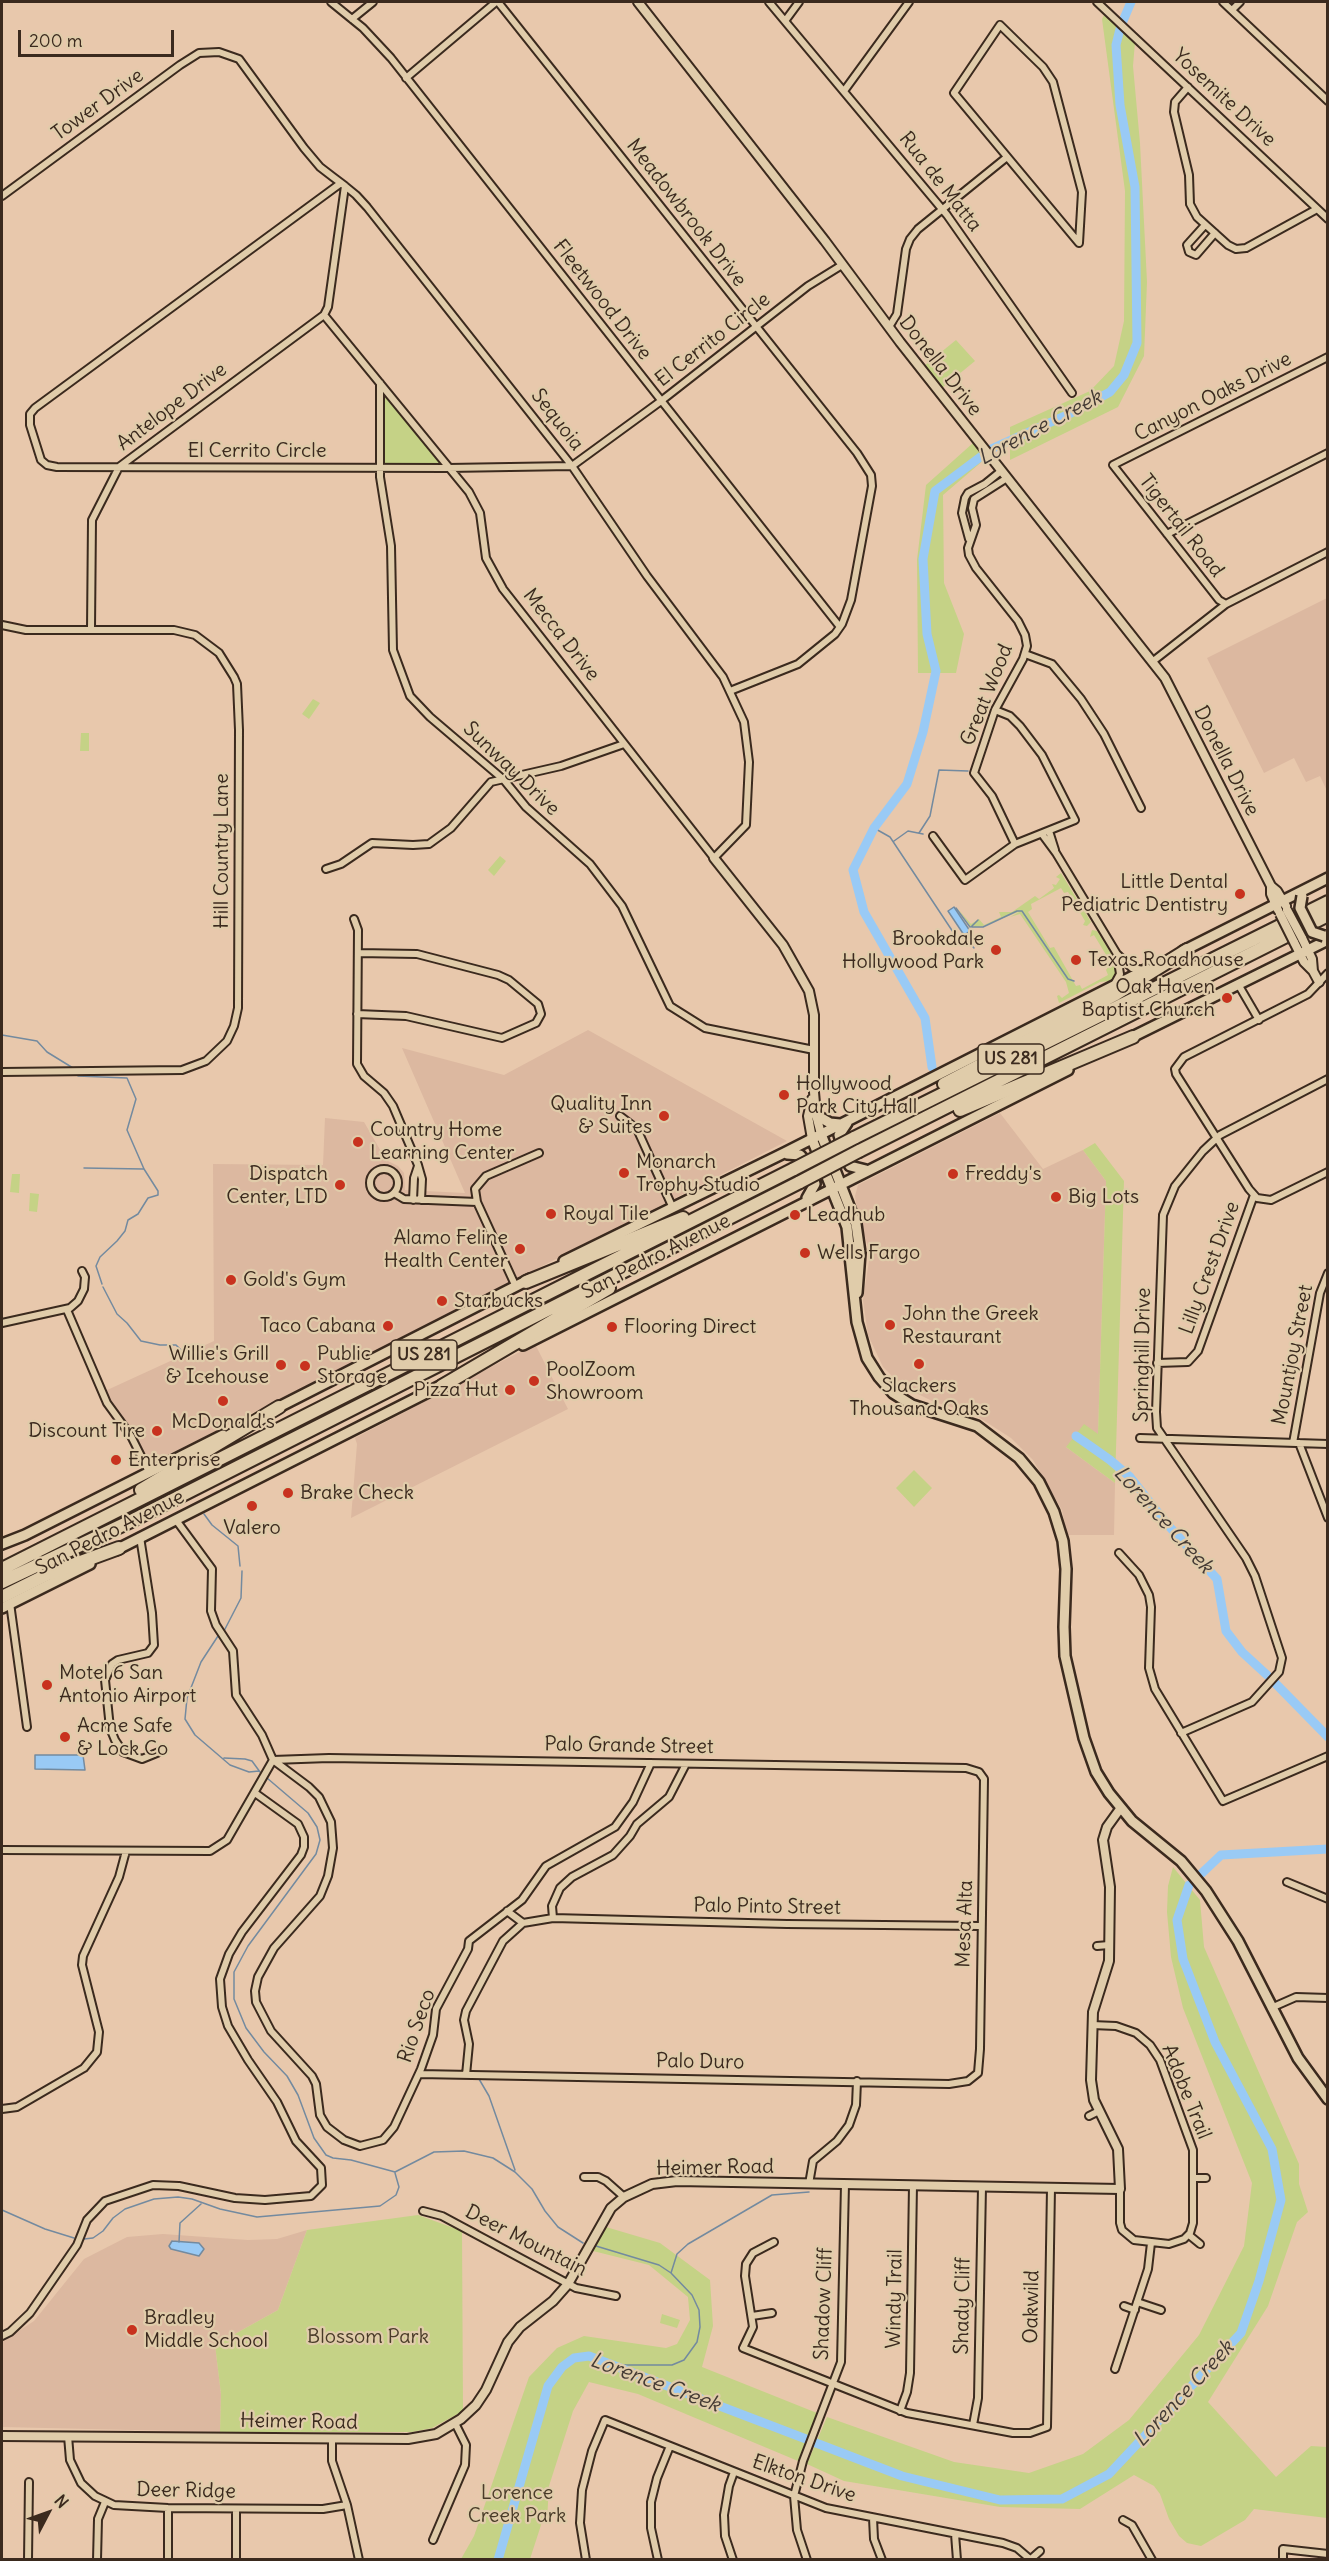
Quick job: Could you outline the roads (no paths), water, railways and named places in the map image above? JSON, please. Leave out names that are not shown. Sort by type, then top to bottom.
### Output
[{"type":"highway","points":[[1254,937],[1328,894]]},
{"type":"highway","name":"US 281","points":[[2,1569],[854,1138],[1328,902]]},
{"type":"highway","name":"US 281","points":[[2,1582],[148,1513],[859,1151],[1326,917]]},
{"type":"highway","points":[[867,1132],[910,1103],[996,1055],[1116,994],[1187,950]]},
{"type":"highway","points":[[859,1151],[1133,1037]]},
{"type":"highway","points":[[521,1284],[729,1202]]},
{"type":"highway","points":[[442,1386],[556,1317],[656,1262],[706,1229]]},
{"type":"highway","points":[[15,1563],[279,1407]]},
{"type":"highway","points":[[4,1603],[48,1574],[119,1548]]},
{"type":"main road","name":"San Pedro Avenue","points":[[2,1544],[279,1407],[672,1206],[812,1139],[1144,970],[1282,907],[1328,878]]},
{"type":"main road","points":[[1315,885],[1302,896],[1300,908],[1312,932],[1326,938]]},
{"type":"main road","name":"San Pedro Avenue","points":[[119,1548],[1304,952],[1326,938]]},
{"type":"main road","points":[[816,1115],[830,1124],[846,1121]]},
{"type":"main road","points":[[846,1121],[840,1131],[840,1143],[850,1166],[868,1170]]},
{"type":"main road","name":"Mecca Drive","points":[[821,1134],[837,1186]]},
{"type":"main road","points":[[812,1139],[856,1224],[860,1253],[860,1279],[855,1301],[857,1322],[867,1358],[886,1386],[912,1405],[962,1419],[993,1436],[1020,1459],[1046,1495],[1063,1541],[1066,1569],[1065,1656],[1084,1738],[1096,1772],[1120,1809],[1144,1832],[1181,1861],[1199,1881],[1238,1941],[1298,2058],[1328,2099]]},
{"type":"main road","points":[[778,1156],[791,1153],[800,1155],[811,1167],[815,1185],[806,1201]]},
{"type":"main road","points":[[846,1207],[853,1184],[868,1170]]},
{"type":"main road","points":[[806,1201],[830,1200],[846,1207]]},
{"type":"street","name":"Fleetwood Drive","points":[[330,2],[376,41],[840,627]]},
{"type":"street","points":[[352,19],[373,2]]},
{"type":"street","points":[[406,78],[497,2]]},
{"type":"street","name":"Meadowbrook Drive","points":[[497,2],[857,453],[871,475],[872,486],[851,600],[847,616],[840,627],[798,664],[730,691]]},
{"type":"street","name":"Donella Drive","points":[[638,2],[1002,472],[1165,678],[1271,886],[1271,894],[1282,907],[1320,982]]},
{"type":"street","name":"Rua de Matta","points":[[769,2],[944,210],[1072,393]]},
{"type":"street","points":[[785,21],[800,2]]},
{"type":"street","points":[[844,91],[909,2]]},
{"type":"street","name":"Yosemite Drive","points":[[1097,2],[1328,219]]},
{"type":"street","points":[[1223,2],[1328,101]]},
{"type":"street","points":[[1232,10],[1240,2]]},
{"type":"street","points":[[1000,25],[1043,66],[1053,82],[1082,192],[1079,243],[1007,157],[954,93],[1000,25]]},
{"type":"street","name":"Sequoia","points":[[219,52],[239,59],[304,148],[320,166],[367,207],[572,466],[647,576],[711,659],[730,691],[744,722],[749,762],[746,825],[714,858]]},
{"type":"street","name":"Tower Drive","points":[[2,196],[180,64],[199,53],[219,52]]},
{"type":"street","points":[[1188,87],[1175,102],[1174,112],[1189,175],[1190,204],[1192,211],[1205,225],[1228,245],[1236,249],[1246,249],[1317,209]]},
{"type":"street","points":[[889,327],[897,314],[906,249],[910,239],[918,229],[1007,157]]},
{"type":"street","points":[[324,315],[328,306],[343,185]]},
{"type":"street","name":"El Cerrito Circle","points":[[343,185],[51,396],[30,414],[30,425],[38,453],[47,465],[380,468],[572,466],[661,401],[808,286],[842,265]]},
{"type":"street","points":[[1205,225],[1187,245],[1189,252],[1196,255],[1215,233]]},
{"type":"street","name":"Mecca Drive","points":[[324,315],[476,503],[480,513],[486,558],[493,574],[783,945],[802,975],[809,991],[814,1015],[814,1092],[816,1115],[821,1134]]},
{"type":"street","name":"Antelope Drive","points":[[91,629],[93,520],[119,467],[324,315]]},
{"type":"street","name":"Canyon Oaks Drive","points":[[1113,465],[1328,357]]},
{"type":"street","name":"Sunway Drive","points":[[380,383],[380,468],[391,546],[393,650],[411,696],[430,717],[504,780],[526,807],[590,864],[611,889],[622,906],[670,1006],[705,1028],[814,1050]]},
{"type":"street","points":[[1167,534],[1328,453]]},
{"type":"street","name":"Tigertail Road","points":[[1113,465],[1219,600],[1226,603]]},
{"type":"street","name":"Great Wood","points":[[969,539],[976,525],[972,508],[974,499],[1002,472]]},
{"type":"street","name":"Great Wood","points":[[1002,472],[968,493],[962,513],[969,539],[969,555],[976,568],[1022,627],[1027,646],[995,710],[974,773],[992,796],[1015,844]]},
{"type":"street","points":[[1152,662],[1226,603],[1328,552]]},
{"type":"street","name":"Hill Country Lane","points":[[2,626],[26,630],[167,629],[189,633],[202,639],[219,652],[234,677],[237,684],[239,730],[237,1014],[234,1026],[222,1047],[206,1061],[182,1070],[2,1072]]},
{"type":"street","points":[[1025,654],[1052,664],[1082,699],[1104,734],[1141,808]]},
{"type":"street","points":[[933,836],[965,880],[1015,844],[1075,820],[1042,755],[1010,716],[995,710]]},
{"type":"street","points":[[326,869],[341,864],[372,843],[429,844],[451,828],[491,782],[561,766],[624,744]]},
{"type":"street","points":[[1045,833],[1117,954],[1132,968],[1144,970]]},
{"type":"street","points":[[354,919],[358,930],[357,1064],[364,1076],[388,1098],[418,1165],[422,1179],[421,1200]]},
{"type":"street","points":[[357,1014],[406,1016],[502,1038],[536,1023],[542,1014],[538,1004],[509,980],[498,975],[417,954],[358,953]]},
{"type":"street","points":[[1113,986],[1120,974],[1117,954]]},
{"type":"street","points":[[1254,1196],[1176,1074],[1176,1065],[1184,1057],[1308,994],[1328,973]]},
{"type":"street","points":[[1238,984],[1259,1020]]},
{"type":"street","name":"Springhill Drive","points":[[1181,1733],[1251,1702],[1279,1672],[1282,1658],[1258,1586],[1246,1558],[1175,1452],[1163,1439],[1156,1419],[1163,1215],[1175,1186],[1203,1150],[1224,1131],[1328,1079]]},
{"type":"street","name":"Mecca Drive","points":[[812,1139],[808,1116],[814,1092]]},
{"type":"street","points":[[620,1116],[637,1129],[672,1206]]},
{"type":"street","points":[[521,1284],[477,1202],[475,1189],[481,1180],[539,1153]]},
{"type":"street","points":[[413,1200],[414,1178],[418,1165]]},
{"type":"street","points":[[382,1169],[392,1172],[398,1185],[394,1193],[385,1197],[373,1193],[370,1185],[374,1173],[382,1169]]},
{"type":"street","name":"Lilly Crest Drive","points":[[1157,1363],[1188,1362],[1198,1351],[1254,1196],[1262,1200],[1271,1200],[1328,1172]]},
{"type":"street","points":[[394,1193],[404,1199],[413,1200],[477,1202]]},
{"type":"street","points":[[2,1323],[67,1310],[78,1301],[84,1289],[85,1277],[82,1272]]},
{"type":"street","name":"Mountjoy Street","points":[[1328,1273],[1320,1293],[1296,1443],[1328,1518]]},
{"type":"street","points":[[67,1310],[107,1403],[131,1436],[149,1472]]},
{"type":"street","points":[[1140,1438],[1328,1444]]},
{"type":"street","points":[[2,1850],[210,1851],[227,1840],[273,1760],[258,1727],[236,1695],[233,1651],[213,1620],[212,1569],[176,1520]]},
{"type":"street","points":[[140,1537],[152,1613],[154,1645],[148,1653],[118,1660],[112,1664],[105,1680],[110,1728],[123,1752],[142,1759],[164,1750]]},
{"type":"street","points":[[1119,1553],[1139,1575],[1148,1590],[1151,1607],[1150,1675],[1159,1696],[1223,1801],[1328,1756]]},
{"type":"street","points":[[4,1603],[27,1726]]},
{"type":"street","name":"Palo Grande Street","points":[[273,1760],[329,1758],[966,1768],[979,1772],[982,1776]]},
{"type":"street","name":"Rio Seco","points":[[273,1760],[319,1797],[331,1822],[333,1848],[328,1876],[320,1896],[274,1948],[258,1977],[255,1991],[256,2002],[271,2031],[312,2076],[316,2084],[320,2115],[333,2133],[360,2146],[382,2140],[392,2131],[419,2074],[433,2035],[436,2009],[468,1949],[469,1941],[522,1899],[546,1866],[615,1827],[637,1795],[651,1763]]},
{"type":"street","points":[[466,2075],[469,2044],[464,2020],[466,2011],[503,1941],[523,1923],[553,1918],[552,1906],[560,1888],[572,1877],[613,1855],[630,1836],[637,1824],[669,1797],[686,1764]]},
{"type":"street","name":"Mesa Alta","points":[[978,2073],[985,1782],[982,1776]]},
{"type":"street","points":[[2,2336],[10,2332],[30,2313],[76,2245],[87,2220],[105,2201],[153,2185],[166,2185],[243,2200],[311,2196],[320,2190],[323,2172],[299,2146],[277,2102],[236,2040],[222,2007],[222,1971],[242,1932],[301,1855],[304,1846],[304,1837],[298,1824],[255,1793]]},
{"type":"street","points":[[1120,1809],[1107,1827],[1103,1840],[1109,1877],[1109,1945],[1107,1972],[1095,2000],[1092,2025],[1091,2088],[1099,2111],[1118,2149],[1119,2217],[1122,2230],[1134,2240],[1151,2243],[1178,2242],[1189,2235],[1200,2244]]},
{"type":"street","points":[[2,2109],[17,2107],[84,2068],[97,2052],[99,2032],[82,1965],[83,1956],[119,1877],[126,1851]]},
{"type":"street","points":[[1287,1882],[1328,1899]]},
{"type":"street","points":[[507,1911],[523,1923]]},
{"type":"street","name":"Palo Pinto Street","points":[[553,1918],[980,1926]]},
{"type":"street","points":[[1097,1946],[1109,1945]]},
{"type":"street","points":[[1271,2007],[1288,1999],[1303,1996],[1328,1998]]},
{"type":"street","name":"Adobe Trail","points":[[1092,2025],[1116,2026],[1131,2031],[1141,2036],[1154,2049],[1191,2142],[1194,2178],[1193,2223],[1189,2235]]},
{"type":"street","name":"Palo Duro","points":[[419,2074],[958,2083],[968,2081],[978,2073]]},
{"type":"street","points":[[809,2184],[813,2161],[837,2141],[849,2125],[856,2106],[857,2081]]},
{"type":"street","points":[[1089,2116],[1099,2111]]},
{"type":"street","points":[[584,2177],[598,2177],[624,2197]]},
{"type":"street","points":[[1194,2178],[1206,2178]]},
{"type":"street","name":"Heimer Road","points":[[2,2436],[408,2439],[436,2434],[455,2423],[472,2409],[486,2390],[500,2355],[514,2334],[553,2301],[568,2284],[611,2208],[624,2197],[645,2186],[664,2182],[1120,2189]]},
{"type":"street","name":"Shadow Cliff","points":[[807,2559],[797,2530],[794,2496],[803,2461],[834,2384],[841,2357],[844,2184]]},
{"type":"street","name":"Windy Trail","points":[[900,2410],[907,2392],[910,2373],[913,2185]]},
{"type":"street","name":"Shady Cliff","points":[[973,2425],[978,2398],[982,2187]]},
{"type":"street","name":"Oakwild","points":[[973,2425],[1020,2433],[1047,2427],[1050,2188]]},
{"type":"street","name":"Deer Mountain","points":[[423,2211],[442,2216],[576,2288],[616,2296]]},
{"type":"street","points":[[774,2242],[753,2253],[746,2264],[745,2276],[753,2327],[743,2348],[900,2410],[973,2425]]},
{"type":"street","points":[[1115,2369],[1148,2269],[1151,2243]]},
{"type":"street","points":[[1137,2302],[1161,2310]]},
{"type":"street","points":[[1124,2306],[1135,2310]]},
{"type":"street","points":[[752,2316],[772,2313]]},
{"type":"street","name":"Elkton Drive","points":[[586,2559],[580,2523],[582,2490],[592,2451],[605,2420],[839,2512],[1012,2546],[1031,2559]]},
{"type":"street","points":[[433,2540],[465,2465],[466,2445],[455,2423]]},
{"type":"street","name":"Deer Ridge","points":[[68,2436],[70,2460],[74,2472],[85,2488],[105,2502],[120,2506],[323,2510],[346,2505]]},
{"type":"street","points":[[332,2439],[332,2462],[346,2505],[359,2559]]},
{"type":"street","points":[[658,2559],[651,2528],[651,2502],[657,2478],[670,2446]]},
{"type":"street","points":[[733,2559],[726,2536],[724,2515],[734,2472]]},
{"type":"street","points":[[28,2559],[29,2482]]},
{"type":"street","points":[[97,2559],[98,2519],[105,2502]]},
{"type":"street","points":[[168,2508],[168,2559]]},
{"type":"street","points":[[236,2509],[236,2559]]},
{"type":"street","points":[[873,2518],[874,2539],[882,2559]]},
{"type":"street","points":[[1123,2520],[1132,2525],[1152,2559]]},
{"type":"street","points":[[956,2534],[957,2559]]},
{"type":"street","points":[[1283,2559],[1283,2549],[1328,2554]]},
{"type":"street","points":[[1031,2559],[1040,2551]]},
{"type":"water","points":[[954,907],[970,931],[964,935],[948,911]]},
{"type":"water","points":[[35,1755],[83,1755],[85,1770],[35,1769]]},
{"type":"water","points":[[172,2241],[199,2243],[204,2249],[199,2256],[171,2249],[169,2246]]},
{"type":"waterway","name":"Lorence Creek","points":[[1123,21],[1131,2]]},
{"type":"waterway","name":"Lorence Creek","points":[[932,1067],[925,1018],[864,912],[853,870],[874,828],[907,784],[923,732],[936,671],[927,634],[923,559],[935,491],[991,449],[1069,414],[1110,392],[1124,375],[1137,343],[1135,187],[1120,105],[1116,45],[1120,29]]},
{"type":"waterway","points":[[919,833],[930,816],[939,770],[968,771]]},
{"type":"waterway","points":[[874,828],[890,837],[957,938],[966,938],[974,948]]},
{"type":"waterway","points":[[894,841],[908,831],[923,834]]},
{"type":"waterway","points":[[956,908],[970,927],[983,927],[1017,911],[1022,911],[1068,979],[1074,981]]},
{"type":"waterway","points":[[971,927],[978,920]]},
{"type":"waterway","points":[[2,1035],[37,1041],[47,1052],[73,1068]]},
{"type":"waterway","points":[[78,1076],[127,1078],[136,1099],[127,1130],[144,1169],[158,1191],[158,1195],[148,1198],[138,1214],[128,1220],[125,1231],[100,1257],[96,1266],[102,1284]]},
{"type":"waterway","points":[[84,1168],[143,1169]]},
{"type":"waterway","points":[[103,1287],[117,1314],[141,1341],[160,1345],[176,1345],[185,1354]]},
{"type":"waterway","name":"Lorence Creek","points":[[1076,1436],[1130,1477],[1167,1524],[1217,1579],[1226,1631],[1242,1652],[1267,1675]]},
{"type":"waterway","points":[[204,1514],[212,1525],[238,1546],[240,1566]]},
{"type":"waterway","points":[[224,1631],[241,1598],[242,1571]]},
{"type":"waterway","points":[[218,1636],[201,1662],[187,1698],[185,1719],[195,1735],[230,1765],[249,1772],[259,1771]]},
{"type":"waterway","name":"Lorence Creek","points":[[1275,1683],[1328,1737]]},
{"type":"waterway","points":[[224,1758],[252,1761],[260,1772]]},
{"type":"waterway","points":[[267,1778],[308,1813],[317,1827],[320,1840],[316,1854],[248,1946],[234,1972],[234,1999],[246,2028],[264,2052],[287,2076],[298,2095],[314,2138],[326,2155],[333,2158],[351,2160],[395,2172],[434,2152],[464,2151],[493,2158],[515,2172],[532,2189],[558,2227],[583,2243]]},
{"type":"waterway","name":"Lorence Creek","points":[[1202,1873],[1221,1855],[1328,1849]]},
{"type":"waterway","name":"Lorence Creek","points":[[816,2443],[902,2476],[1000,2500],[1062,2499],[1109,2474],[1241,2333],[1259,2281],[1281,2200],[1272,2149],[1215,2042],[1183,1959],[1177,1920],[1189,1885]]},
{"type":"waterway","points":[[479,2079],[489,2096],[515,2170]]},
{"type":"waterway","points":[[84,2239],[93,2238],[103,2231],[113,2218],[125,2209],[154,2199],[178,2197],[192,2199],[220,2209],[257,2217],[380,2206],[396,2195],[399,2187],[395,2173]]},
{"type":"waterway","points":[[671,2273],[677,2254],[688,2244],[772,2195],[809,2192]]},
{"type":"waterway","points":[[179,2242],[180,2223],[201,2204]]},
{"type":"waterway","points":[[2,2210],[45,2229],[74,2238]]},
{"type":"waterway","points":[[596,2246],[659,2265],[671,2273],[692,2295],[699,2310],[700,2327],[697,2342],[684,2360],[672,2365],[612,2365]]},
{"type":"waterway","name":"Lorence Creek","points":[[498,2560],[548,2386],[562,2367],[574,2358],[589,2356],[806,2439]]},
{"type":"place","name":"Little Dental Pediatric Dentistry","points":[[1240,894]]},
{"type":"place","name":"Brookdale Hollywood Park","points":[[996,950]]},
{"type":"place","name":"Texas Roadhouse","points":[[1076,960]]},
{"type":"place","name":"Oak Haven Baptist Church","points":[[1227,998]]},
{"type":"place","name":"Hollywood Park City Hall","points":[[784,1095]]},
{"type":"place","name":"Quality Inn & Suites","points":[[664,1116]]},
{"type":"place","name":"Country Home Learning Center","points":[[358,1142]]},
{"type":"place","name":"Monarch Trophy Studio","points":[[624,1173]]},
{"type":"place","name":"Freddy's","points":[[953,1174]]},
{"type":"place","name":"Dispatch Center, LTD","points":[[340,1185]]},
{"type":"place","name":"Big Lots","points":[[1056,1197]]},
{"type":"place","name":"Royal Tile","points":[[551,1214]]},
{"type":"place","name":"Leadhub","points":[[795,1215]]},
{"type":"place","name":"Alamo Feline Health Center","points":[[520,1249]]},
{"type":"place","name":"Wells Fargo","points":[[805,1253]]},
{"type":"place","name":"Gold's Gym","points":[[231,1280]]},
{"type":"place","name":"Starbucks","points":[[442,1301]]},
{"type":"place","name":"John the Greek Restaurant","points":[[890,1325]]},
{"type":"place","name":"Taco Cabana","points":[[388,1326]]},
{"type":"place","name":"Flooring Direct","points":[[612,1327]]},
{"type":"place","name":"Slackers Thousand Oaks","points":[[919,1364]]},
{"type":"place","name":"Willie's Grill & Icehouse","points":[[281,1365]]},
{"type":"place","name":"Public Storage","points":[[305,1366]]},
{"type":"place","name":"PoolZoom Showroom","points":[[534,1381]]},
{"type":"place","name":"Pizza Hut","points":[[510,1390]]},
{"type":"place","name":"McDonald's","points":[[223,1401]]},
{"type":"place","name":"Discount Tire","points":[[157,1431]]},
{"type":"place","name":"Enterprise","points":[[116,1460]]},
{"type":"place","name":"Brake Check","points":[[288,1493]]},
{"type":"place","name":"Valero","points":[[252,1506]]},
{"type":"place","name":"Motel 6 San Antonio Airport","points":[[47,1685]]},
{"type":"place","name":"Acme Safe & Lock Co","points":[[65,1737]]},
{"type":"place","name":"Bradley Middle School","points":[[132,2330]]},
{"type":"park label","name":"Blossom Park","points":[[368,2337]]},
{"type":"park label","name":"Lorence Creek Park","points":[[517,2504]]}]
